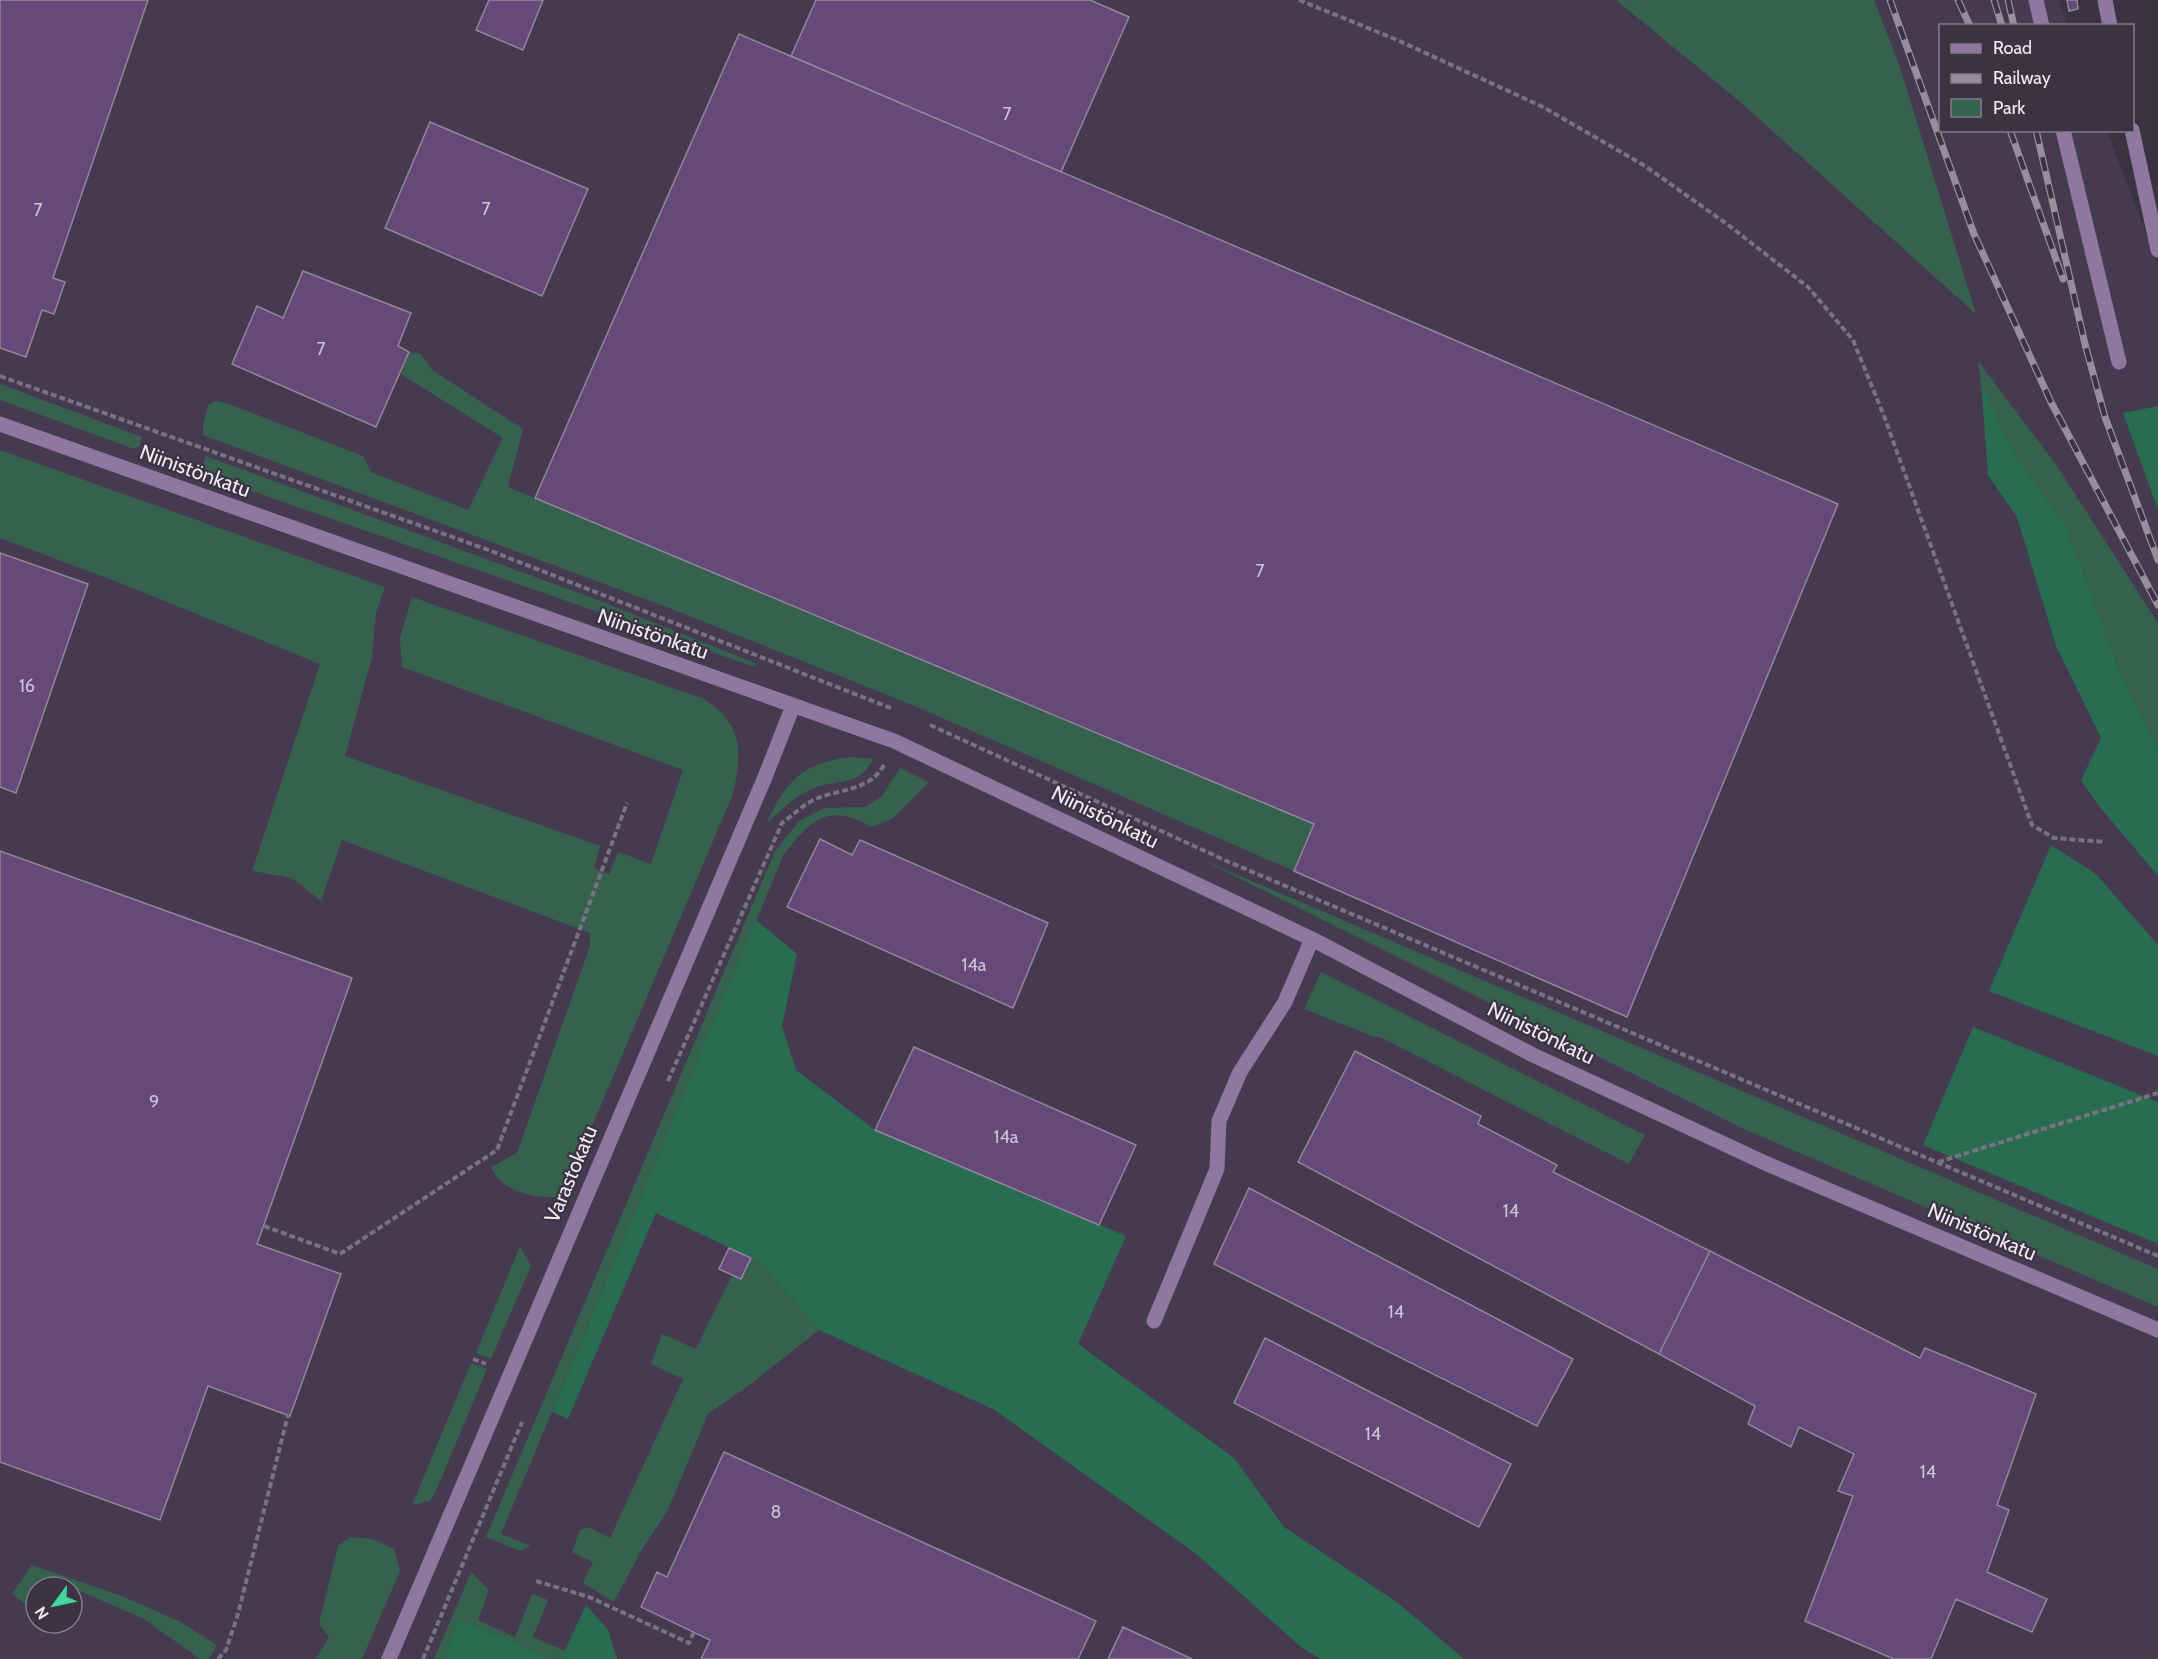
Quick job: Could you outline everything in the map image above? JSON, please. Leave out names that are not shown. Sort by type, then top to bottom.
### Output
[{"type":"street","points":[[2036,0],[2042,24]]},
{"type":"street","points":[[2105,0],[2110,24]]},
{"type":"street","points":[[2063,132],[2119,362]]},
{"type":"street","points":[[2132,132],[2158,250]]},
{"type":"street","name":"Niinistönkatu","points":[[0,424],[894,741],[1312,939],[1531,1054],[1765,1163],[2158,1330]]},
{"type":"street","name":"Varastokatu","points":[[389,1659],[765,777],[793,706]]},
{"type":"street","points":[[1154,1321],[1217,1169],[1220,1120],[1240,1072],[1285,1002],[1312,939]]},
{"type":"path","points":[[1299,0],[1395,39],[1543,107],[1645,166],[1727,224],[1808,287],[1853,340],[1884,416],[2032,825],[2054,838],[2105,842]]},
{"type":"path","points":[[666,1085],[782,823],[816,799],[848,791],[874,779],[894,741]]},
{"type":"path","points":[[264,1226],[340,1254],[497,1150],[627,803]]},
{"type":"path","points":[[1937,1162],[2158,1093]]},
{"type":"path","points":[[218,1659],[226,1650],[238,1614],[288,1415]]},
{"type":"path","points":[[423,1659],[523,1420]]},
{"type":"path","points":[[536,1581],[589,1598],[689,1643],[694,1632]]},
{"type":"shaded area","points":[[0,0],[2059,0],[2067,24],[1939,24],[1939,132],[2107,132],[2158,265],[2158,406],[2124,413],[2158,510],[2158,1659],[0,1659]]},
{"type":"green space","points":[[1616,0],[1874,0],[1899,64],[1976,314],[1739,101]]},
{"type":"green space","points":[[409,352],[421,354],[432,370],[523,429],[508,487],[1314,824],[1294,871],[910,704],[669,608],[203,435],[208,405],[216,401],[226,403],[363,456],[371,472],[468,510],[503,438],[401,374]]},
{"type":"green space","points":[[1978,361],[2055,463],[2158,623],[2158,749],[2120,672],[2065,524],[2018,460],[1981,382]]},
{"type":"green space","points":[[1981,382],[2018,460],[2065,524],[2120,672],[2158,749],[2158,876],[2099,806],[2081,780],[2101,738],[2056,646],[2017,517],[1988,475]]},
{"type":"green space","points":[[0,384],[142,437],[139,446],[134,449],[0,400]]},
{"type":"green space","points":[[2158,406],[2158,510],[2123,413]]},
{"type":"green space","points":[[0,450],[385,587],[376,613],[372,657],[345,756],[600,846],[594,869],[609,874],[618,852],[651,864],[683,770],[402,667],[400,638],[412,597],[704,699],[727,719],[737,740],[738,752],[733,794],[562,1197],[542,1197],[521,1192],[503,1183],[491,1167],[517,1153],[590,946],[590,933],[342,840],[321,901],[292,878],[252,871],[320,664],[120,583],[0,538]]},
{"type":"green space","points":[[206,456],[595,599],[755,663],[755,667],[212,477],[202,467]]},
{"type":"green space","points":[[853,757],[873,759],[863,774],[803,793],[767,823],[782,795],[799,775],[822,763]]},
{"type":"green space","points":[[900,768],[929,782],[892,819],[872,827],[843,816],[822,818],[804,831],[784,854],[501,1534],[531,1546],[520,1551],[486,1537],[775,851],[799,821],[824,808],[865,807],[882,796]]},
{"type":"green space","points":[[2051,845],[2096,874],[2158,945],[2158,1056],[1989,991]]},
{"type":"green space","points":[[1198,858],[2158,1269],[2158,1307],[1744,1129]]},
{"type":"green space","points":[[756,920],[797,954],[782,1026],[796,1070],[875,1130],[1126,1236],[1078,1344],[1234,1458],[1284,1527],[1398,1603],[1464,1659],[1320,1659],[1301,1647],[1195,1553],[993,1409],[819,1330],[760,1262],[656,1213],[568,1419],[552,1412]]},
{"type":"green space","points":[[1321,972],[1645,1135],[1629,1164],[1380,1037],[1304,1009]]},
{"type":"green space","points":[[1973,1027],[2158,1102],[2158,1244],[1923,1145]]},
{"type":"green space","points":[[520,1246],[531,1266],[491,1359],[476,1353]]},
{"type":"green space","points":[[751,1258],[760,1262],[819,1330],[752,1383],[708,1414],[668,1510],[641,1551],[614,1602],[583,1583],[593,1562],[572,1552],[580,1530],[588,1527],[610,1538],[683,1379],[651,1364],[662,1334],[696,1349],[732,1275],[741,1279]]},
{"type":"green space","points":[[471,1363],[487,1369],[436,1491],[430,1501],[412,1505]]},
{"type":"green space","points":[[351,1537],[373,1539],[394,1549],[400,1571],[362,1659],[316,1659],[329,1637],[319,1624],[338,1546]]},
{"type":"green space","points":[[32,1565],[61,1575],[25,1575]]},
{"type":"green space","points":[[471,1572],[489,1590],[478,1620],[515,1637],[532,1594],[548,1600],[533,1637],[565,1651],[561,1659],[553,1659],[459,1619],[443,1659],[434,1659]]},
{"type":"green space","points":[[24,1577],[24,1603],[12,1594]]},
{"type":"green space","points":[[84,1583],[119,1595],[181,1622],[217,1645],[209,1659],[200,1659],[144,1619],[84,1593]]},
{"type":"green space","points":[[586,1605],[608,1630],[617,1659],[561,1659]]},
{"type":"green space","points":[[459,1619],[553,1659],[443,1659]]},
{"type":"building","points":[[0,0],[148,0],[53,278],[65,282],[54,314],[42,310],[26,357],[0,348]]},
{"type":"building","points":[[489,0],[543,0],[523,50],[476,30]]},
{"type":"building","points":[[816,0],[1090,0],[1129,17],[1061,172],[791,56]]},
{"type":"building","points":[[2067,0],[2077,0],[2078,9],[2069,11]]},
{"type":"building","points":[[739,34],[1838,504],[1627,1017],[1294,871],[1314,824],[535,498]]},
{"type":"building","points":[[430,122],[588,189],[542,296],[385,228]]},
{"type":"building","points":[[303,271],[411,313],[398,346],[409,352],[376,427],[232,364],[257,306],[283,318]]},
{"type":"building","points":[[0,553],[88,584],[16,793],[0,787]]},
{"type":"building","points":[[820,839],[852,855],[860,840],[1048,923],[1013,1008],[787,907]]},
{"type":"building","points":[[0,851],[352,978],[257,1244],[341,1274],[290,1416],[208,1386],[160,1520],[0,1462]]},
{"type":"building","points":[[914,1047],[1136,1145],[1099,1225],[875,1130]]},
{"type":"building","points":[[1355,1051],[1481,1116],[1478,1124],[1557,1165],[1553,1172],[1710,1251],[1659,1354],[1298,1162]]},
{"type":"building","points":[[1249,1188],[1573,1359],[1537,1426],[1214,1264]]},
{"type":"building","points":[[729,1248],[751,1258],[741,1279],[719,1269]]},
{"type":"building","points":[[1710,1251],[1920,1358],[1925,1348],[2036,1394],[1997,1505],[2009,1510],[1987,1572],[2047,1599],[2032,1632],[1956,1599],[1931,1659],[1894,1659],[1805,1621],[1853,1496],[1838,1491],[1854,1454],[1799,1427],[1791,1447],[1748,1424],[1755,1406],[1659,1354]]},
{"type":"building","points":[[1265,1338],[1511,1464],[1479,1527],[1234,1403]]},
{"type":"building","points":[[724,1452],[1096,1621],[1078,1659],[701,1659],[710,1640],[641,1607],[657,1572],[667,1577]]},
{"type":"building","points":[[1123,1627],[1192,1659],[1108,1659]]},
{"type":"railway","points":[[1890,0],[1974,234],[2051,402],[2158,605]]},
{"type":"railway","points":[[1958,0],[1969,24]]},
{"type":"railway","points":[[1994,0],[2001,24]]},
{"type":"railway","points":[[2008,0],[2014,24]]},
{"type":"railway","points":[[2011,132],[2063,279]]},
{"type":"railway","points":[[2036,132],[2085,344],[2105,417],[2158,560]]}]
